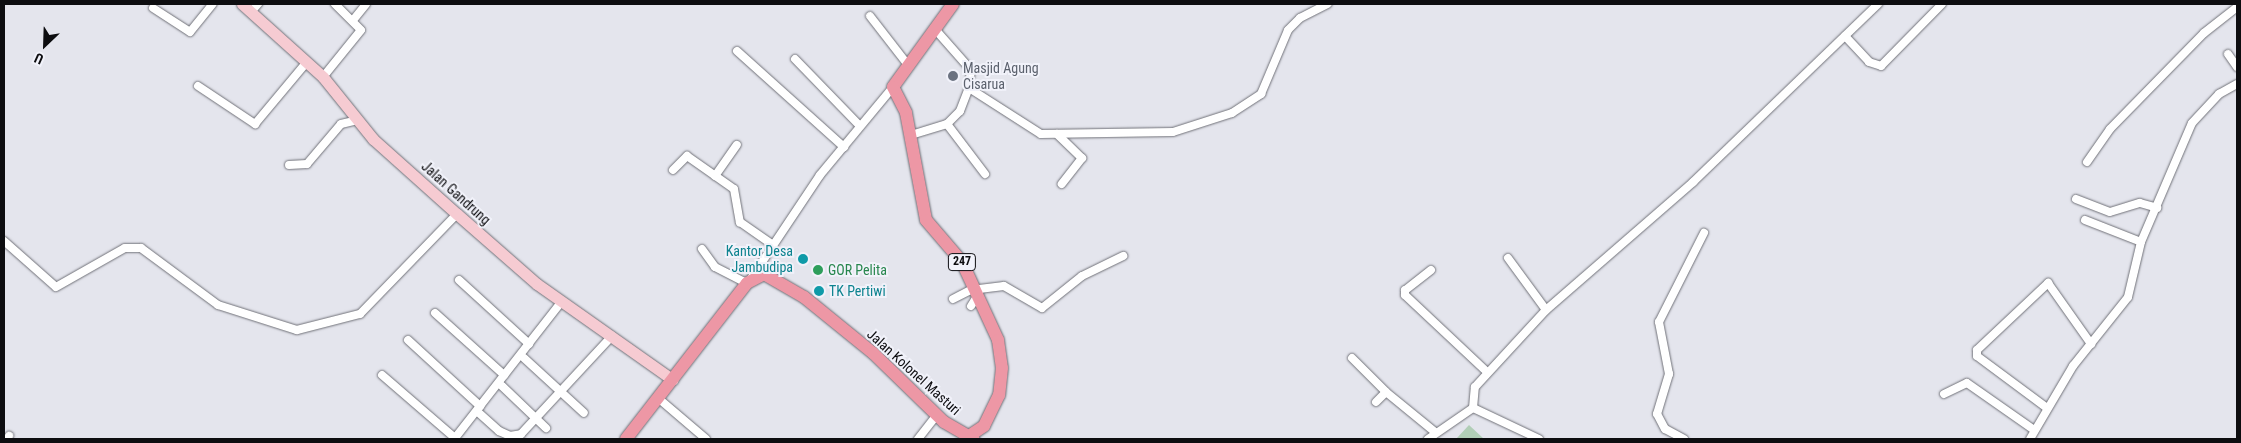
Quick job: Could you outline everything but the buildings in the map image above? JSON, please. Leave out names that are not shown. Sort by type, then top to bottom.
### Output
[{"type":"main road","points":[[893,87],[953,4]]},
{"type":"main road","name":"Jalan Kolonel Masturi","points":[[748,281],[764,274],[789,286],[873,353],[937,415],[971,438],[988,420],[1002,378],[998,340],[978,291],[957,256],[926,220],[911,135],[893,87]]},
{"type":"main road","points":[[626,439],[748,281]]},
{"type":"street","points":[[153,8],[190,32],[213,4]]},
{"type":"street","name":"Jalan Gandrung","points":[[242,4],[255,8],[306,63],[323,77],[360,120],[373,139],[457,214],[562,301],[673,380]]},
{"type":"street","points":[[323,77],[361,30],[354,19],[335,4]]},
{"type":"street","points":[[354,19],[366,4]]},
{"type":"street","points":[[969,88],[1036,132],[1057,134],[1165,133],[1232,113],[1262,94],[1293,23],[1328,4]]},
{"type":"street","points":[[1473,408],[1473,392],[1487,372],[1546,310],[1694,182],[1878,4]]},
{"type":"street","points":[[1845,36],[1869,62],[1881,66],[1942,4]]},
{"type":"street","points":[[2087,162],[2110,129],[2204,33],[2237,6]]},
{"type":"street","points":[[870,16],[908,65]]},
{"type":"street","points":[[911,135],[947,124],[960,111],[969,88],[971,70],[934,28]]},
{"type":"street","points":[[737,51],[844,147]]},
{"type":"street","points":[[2228,54],[2237,67]]},
{"type":"street","points":[[795,59],[860,126]]},
{"type":"street","points":[[198,86],[255,124],[306,63]]},
{"type":"street","points":[[2030,439],[2047,408],[2091,344],[2128,297],[2141,242],[2158,208],[2192,123],[2219,94],[2237,84]]},
{"type":"street","points":[[702,249],[716,267],[748,281],[844,147],[893,87]]},
{"type":"street","points":[[288,165],[307,164],[335,129],[360,120]]},
{"type":"street","points":[[947,124],[985,174]]},
{"type":"street","points":[[1057,134],[1082,158],[1062,184]]},
{"type":"street","points":[[715,176],[737,145]]},
{"type":"street","points":[[673,170],[687,156],[736,191],[734,201],[740,208],[740,222],[773,245]]},
{"type":"street","points":[[2076,199],[2110,212],[2140,203],[2158,208]]},
{"type":"street","points":[[4,240],[56,287],[125,248],[141,248],[218,305],[297,330],[360,314],[457,214]]},
{"type":"street","points":[[2085,220],[2141,242]]},
{"type":"street","points":[[1684,439],[1665,429],[1657,414],[1669,374],[1659,322],[1704,233]]},
{"type":"street","points":[[953,299],[978,291],[1004,286],[1042,308],[1082,276],[1122,256]]},
{"type":"street","points":[[1508,258],[1546,310]]},
{"type":"street","points":[[1431,270],[1405,290],[1405,295],[1487,372]]},
{"type":"street","points":[[459,280],[529,344]]},
{"type":"street","points":[[2047,408],[1977,356],[1977,350],[2048,283],[2091,344]]},
{"type":"street","points":[[971,306],[978,291]]},
{"type":"street","points":[[382,375],[455,438],[480,409],[562,301]]},
{"type":"street","points":[[435,313],[504,375]]},
{"type":"street","points":[[408,340],[510,436],[521,434],[612,336]]},
{"type":"street","points":[[524,358],[584,413]]},
{"type":"street","points":[[1352,358],[1386,392],[1434,432]]},
{"type":"street","points":[[1944,394],[1967,383],[2034,430]]},
{"type":"street","points":[[502,386],[546,428]]},
{"type":"street","points":[[1376,402],[1386,392]]},
{"type":"street","points":[[658,398],[706,439]]},
{"type":"street","points":[[1428,439],[1434,432],[1473,408]]},
{"type":"street","points":[[1473,408],[1539,439]]},
{"type":"street","points":[[918,439],[937,415]]},
{"type":"green space","points":[[1469,425],[1484,439],[1456,439]]},
{"type":"place","name":"Masjid Agung Cisarua","points":[[953,76]]},
{"type":"place","name":"Kantor Desa Jambudipa","points":[[803,259]]},
{"type":"place","name":"GOR Pelita","points":[[818,270]]},
{"type":"place","name":"TK Pertiwi","points":[[819,291]]}]
